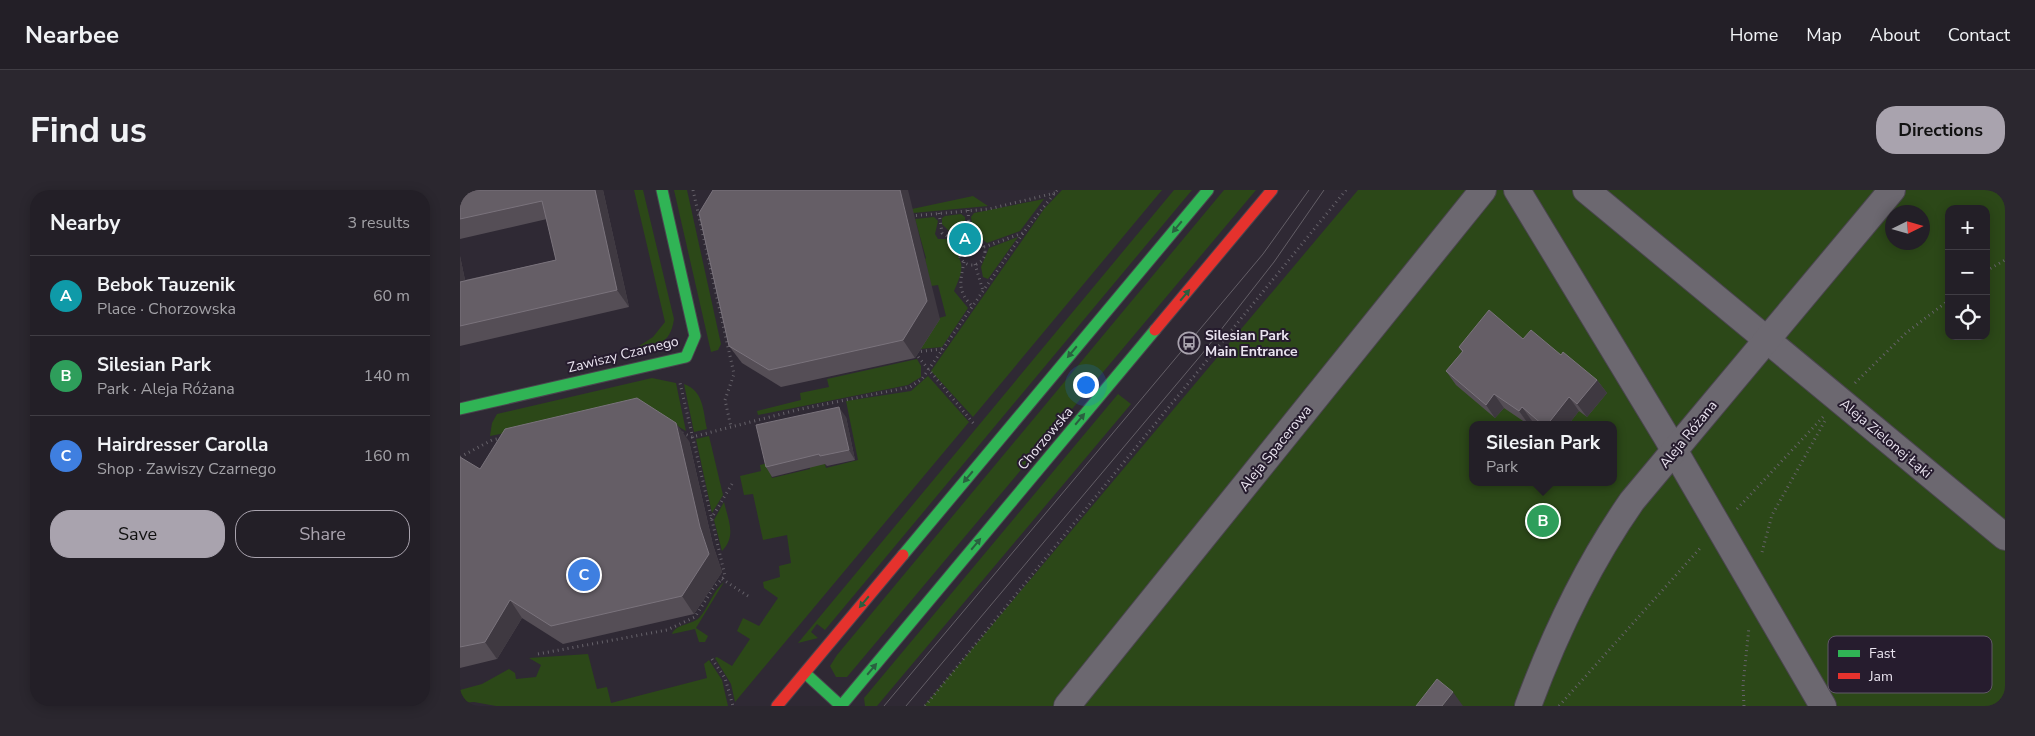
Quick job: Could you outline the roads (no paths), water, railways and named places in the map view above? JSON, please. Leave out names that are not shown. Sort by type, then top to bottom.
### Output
[{"type":"main road","name":"Zawiszy Czarnego","points":[[460,409],[686,356],[695,336],[662,190]]},
{"type":"main road","points":[[777,706],[1208,190]]},
{"type":"main road","name":"Chorzowska","points":[[841,706],[1272,190]]},
{"type":"main road","points":[[804,673],[841,706]]},
{"type":"street","name":"Aleja Spacerowa","points":[[1066,706],[1483,190]]},
{"type":"street","points":[[1517,190],[1666,436],[1673,452],[1823,706]]},
{"type":"street","name":"Aleja Zielonej Łąki","points":[[1586,190],[2005,537]]},
{"type":"street","name":"Aleja Różana","points":[[1528,706],[1541,671],[1590,567],[1632,501],[1892,190]]},
{"type":"tram line","points":[[884,706],[1263,254],[1309,190]]},
{"type":"tram line","points":[[906,706],[1202,354],[1274,262],[1324,190]]},
{"type":"place","name":"Bebok Tauzenik","points":[[965,239]]},
{"type":"place","name":"Silesian Park Main Entrance","points":[[1189,343]]},
{"type":"place","name":"Silesian Park","points":[[1543,521]]},
{"type":"place","name":"Hairdresser Carolla","points":[[584,575]]}]
